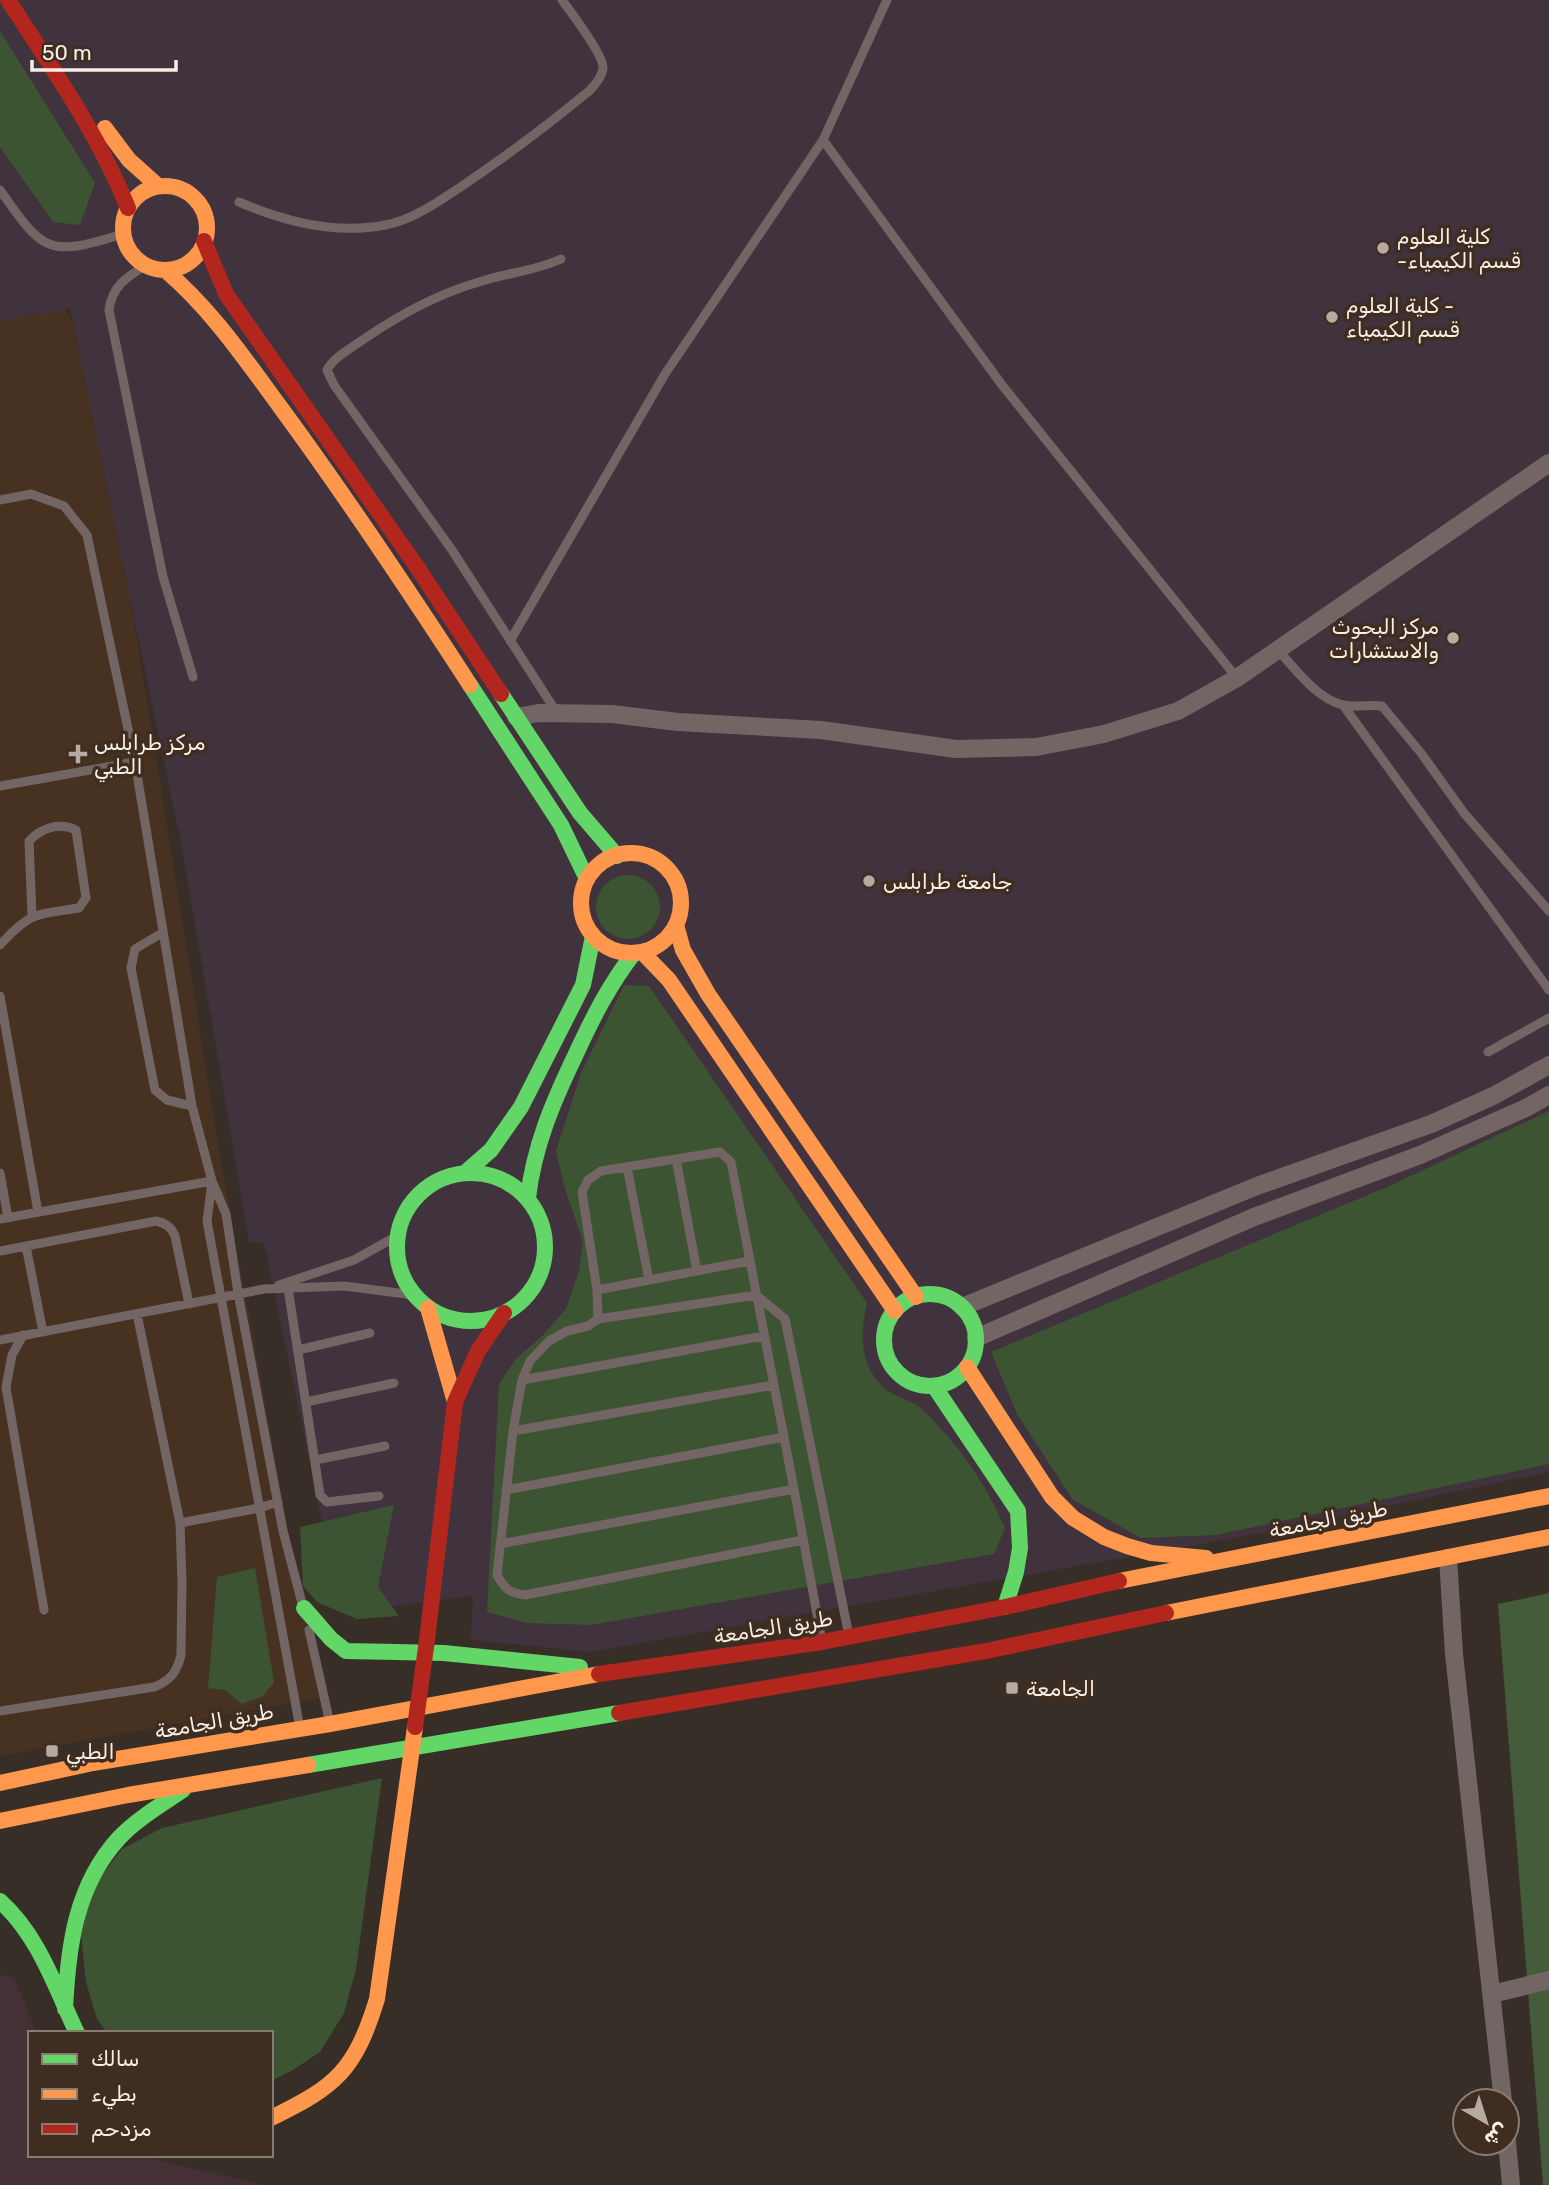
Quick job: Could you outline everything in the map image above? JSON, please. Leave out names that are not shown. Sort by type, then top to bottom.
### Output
[{"type":"main road","points":[[8,0],[100,147],[128,208]]},
{"type":"main road","points":[[25,0],[119,149],[141,173],[158,186]]},
{"type":"main road","points":[[158,186],[186,191],[197,201],[204,213],[207,227],[204,241],[194,258],[176,268],[166,270],[146,265],[135,257],[127,247],[123,234],[128,208],[136,197],[158,186]]},
{"type":"main road","points":[[204,241],[226,294],[415,564],[580,813],[617,856]]},
{"type":"main road","points":[[166,270],[192,293],[213,318],[307,442],[561,825],[587,879]]},
{"type":"main road","points":[[631,853],[658,862],[669,871],[680,897],[676,925],[661,942],[638,952],[612,950],[593,936],[587,928],[581,909],[581,898],[587,879],[600,864],[617,856],[631,853]]},
{"type":"main road","points":[[676,925],[683,950],[708,994],[916,1297]]},
{"type":"main road","points":[[466,1172],[491,1150],[521,1107],[583,985],[593,936]]},
{"type":"main road","points":[[527,1198],[530,1168],[543,1123],[606,993],[638,952]]},
{"type":"main road","points":[[638,952],[670,980],[895,1311]]},
{"type":"main road","points":[[466,1172],[483,1173],[515,1186],[527,1198],[538,1214],[544,1233],[543,1261],[533,1288],[520,1303],[485,1320],[465,1321],[445,1317],[428,1308],[414,1295],[402,1277],[397,1257],[397,1236],[402,1217],[413,1199],[428,1186],[446,1176],[466,1172]]},
{"type":"main road","points":[[928,1294],[940,1295],[962,1307],[972,1321],[975,1338],[975,1348],[967,1367],[952,1380],[934,1386],[920,1385],[897,1372],[889,1361],[884,1335],[888,1322],[904,1302],[928,1294]]},
{"type":"main road","points":[[428,1308],[455,1402]]},
{"type":"main road","points":[[273,2117],[305,2102],[335,2083],[357,2058],[367,2035],[377,1999],[427,1640],[455,1402],[475,1357],[504,1313]]},
{"type":"main road","points":[[967,1367],[1052,1497],[1073,1518],[1104,1537],[1152,1553],[1231,1560]]},
{"type":"main road","points":[[934,1386],[1018,1511],[1022,1533],[1020,1559],[1005,1607]]},
{"type":"main road","name":"طريق الجامعة","points":[[0,1783],[93,1763],[330,1724],[613,1671],[822,1642],[1549,1496]]},
{"type":"main road","points":[[0,1821],[128,1795],[986,1651],[1231,1599],[1549,1537]]},
{"type":"main road","points":[[304,1608],[331,1639],[346,1651],[444,1654],[613,1671]]},
{"type":"main road","points":[[65,2009],[73,1926],[89,1878],[124,1834],[190,1785]]},
{"type":"main road","points":[[0,1901],[11,1909],[30,1938],[76,2031]]},
{"type":"street","points":[[516,717],[557,713],[612,714],[678,722],[821,730],[956,749],[1036,747],[1104,734],[1178,711],[1237,678],[1549,463]]},
{"type":"street","points":[[962,1307],[1257,1186],[1431,1124],[1493,1096],[1549,1065]]},
{"type":"street","points":[[975,1338],[1254,1217],[1420,1156],[1549,1095]]},
{"type":"street","points":[[1448,1558],[1454,1654],[1502,2087]]},
{"type":"street","points":[[1492,1994],[1549,1980]]},
{"type":"street","points":[[1508,2157],[1511,2185]]},
{"type":"lane","points":[[239,202],[314,227],[370,228],[394,223],[453,192],[517,149],[589,91],[598,80],[604,68],[600,57],[562,0]]},
{"type":"lane","points":[[510,641],[665,374],[823,140],[887,0]]},
{"type":"lane","points":[[823,140],[1002,385],[1237,678]]},
{"type":"lane","points":[[0,190],[24,224],[35,236],[48,244],[61,248],[76,247],[123,234]]},
{"type":"lane","points":[[557,713],[452,550],[334,385],[327,370],[330,364],[358,343],[429,301],[477,282],[540,268],[561,260]]},
{"type":"lane","points":[[146,265],[120,284],[110,298],[109,310],[163,577],[193,677]]},
{"type":"lane","points":[[0,500],[31,495],[64,506],[87,535],[135,762],[192,1106],[212,1181],[226,1214],[238,1293],[278,1502],[330,1724]]},
{"type":"lane","points":[[1278,650],[1314,688],[1343,705],[1549,990]]},
{"type":"lane","points":[[1343,705],[1382,706],[1464,813],[1549,911]]},
{"type":"lane","points":[[0,786],[135,762]]},
{"type":"lane","points":[[0,945],[17,926],[32,915],[79,908],[86,898],[76,830],[65,825],[39,831],[29,841],[32,915]]},
{"type":"lane","points":[[162,933],[135,948],[131,968],[155,1090],[167,1100],[192,1106]]},
{"type":"lane","points":[[0,996],[38,1212]]},
{"type":"lane","points":[[1489,1052],[1549,1018]]},
{"type":"lane","points":[[598,1319],[597,1290],[582,1192],[588,1180],[601,1171],[720,1152],[731,1162],[822,1642]]},
{"type":"lane","points":[[676,1159],[697,1271]]},
{"type":"lane","points":[[627,1167],[649,1280]]},
{"type":"lane","points":[[0,1173],[4,1219],[212,1181]]},
{"type":"lane","points":[[212,1181],[206,1221],[300,1728]]},
{"type":"lane","points":[[0,1251],[156,1220],[170,1227],[175,1236],[189,1304]]},
{"type":"lane","points":[[264,1289],[354,1260],[397,1236]]},
{"type":"lane","points":[[26,1246],[43,1332]]},
{"type":"lane","points":[[597,1290],[750,1261]]},
{"type":"lane","points":[[0,1340],[264,1289],[344,1286],[414,1295]]},
{"type":"lane","points":[[288,1288],[320,1495],[327,1502],[379,1496]]},
{"type":"lane","points":[[803,1540],[525,1595],[505,1589],[497,1575],[500,1544],[513,1431],[522,1380],[530,1361],[549,1341],[567,1331],[588,1326],[598,1319],[756,1295],[785,1319],[849,1636]]},
{"type":"lane","points":[[0,1711],[153,1687],[171,1677],[178,1667],[181,1655],[180,1522],[137,1314]]},
{"type":"lane","points":[[298,1350],[370,1333]]},
{"type":"lane","points":[[23,1335],[12,1354],[6,1387],[44,1609]]},
{"type":"lane","points":[[522,1380],[764,1335]]},
{"type":"lane","points":[[306,1402],[394,1383]]},
{"type":"lane","points":[[513,1431],[773,1385]]},
{"type":"lane","points":[[506,1490],[784,1437]]},
{"type":"lane","points":[[315,1460],[385,1446]]},
{"type":"lane","points":[[500,1544],[794,1489]]},
{"type":"lane","points":[[180,1522],[278,1502]]},
{"type":"shaded area","name":"جامعة طرابلس","points":[[0,0],[1549,0],[1549,1472],[1246,1536],[590,1652],[471,1640],[473,1596],[341,1613],[264,1243],[249,1242],[183,853],[70,308],[0,321]]},
{"type":"shaded area","name":"مركز طرابلس الطبي","points":[[61,303],[91,353],[220,1156],[319,1698],[0,1756],[0,312]]},
{"type":"shaded area","points":[[0,1975],[14,1978],[36,2031],[28,2031],[28,2157],[145,2157],[264,2185],[0,2185]]},
{"type":"green space","points":[[0,31],[95,183],[80,225],[53,222],[0,147]]},
{"type":"green space","points":[[628,875],[646,881],[654,889],[660,907],[654,925],[646,933],[628,939],[610,933],[602,925],[596,907],[602,889],[610,881]]},
{"type":"green space","points":[[624,985],[649,986],[867,1303],[863,1337],[870,1369],[884,1388],[915,1404],[926,1413],[973,1469],[1005,1528],[994,1554],[591,1625],[527,1623],[487,1612],[499,1384],[515,1360],[543,1335],[566,1309],[579,1271],[583,1241],[565,1189],[556,1151],[581,1073]]},
{"type":"green space","points":[[1549,1111],[1549,1464],[1216,1535],[1141,1538],[1073,1500],[1017,1414],[991,1352],[1387,1187]]},
{"type":"green space","points":[[394,1505],[378,1587],[399,1616],[357,1619],[317,1602],[303,1586],[300,1527]]},
{"type":"green space","points":[[255,1568],[274,1682],[263,1696],[242,1704],[225,1690],[208,1688],[217,1577]]},
{"type":"green space","points":[[1549,1593],[1549,2185],[1543,2185],[1498,1604]]},
{"type":"green space","points":[[382,1778],[356,1969],[344,2013],[320,2052],[273,2080],[273,2031],[106,2031],[97,2019],[86,1982],[81,1935],[92,1888],[122,1849],[162,1828]]},
{"type":"traffic: fast","points":[[470,685],[561,825],[587,879]]},
{"type":"traffic: fast","points":[[501,694],[580,813],[617,856]]},
{"type":"traffic: fast","points":[[466,1172],[491,1150],[521,1107],[583,985],[593,936]]},
{"type":"traffic: fast","points":[[528,1198],[540,1142],[559,1090],[602,1003],[634,953]]},
{"type":"traffic: fast","points":[[471,1173],[499,1178],[523,1195],[540,1219],[545,1247],[540,1275],[523,1299],[499,1316],[471,1321],[443,1316],[419,1299],[402,1275],[397,1247],[402,1219],[419,1195],[443,1178],[471,1173]]},
{"type":"traffic: fast","points":[[930,1294],[947,1298],[962,1308],[972,1323],[976,1340],[972,1357],[962,1372],[947,1382],[930,1386],[913,1382],[898,1372],[888,1357],[884,1340],[888,1323],[898,1308],[913,1298],[930,1294]]},
{"type":"traffic: fast","points":[[934,1386],[1018,1511],[1020,1548],[1005,1607]]},
{"type":"traffic: fast","points":[[304,1608],[331,1639],[346,1651],[444,1653],[580,1667]]},
{"type":"traffic: fast","points":[[308,1765],[619,1713]]},
{"type":"traffic: fast","points":[[65,2009],[72,1941],[83,1897],[92,1876],[126,1831],[183,1790]]},
{"type":"traffic: fast","points":[[0,1901],[14,1915],[36,1946],[76,2031]]},
{"type":"traffic: slow","points":[[105,128],[129,160],[158,186]]},
{"type":"traffic: slow","points":[[165,186],[188,193],[200,205],[207,228],[200,251],[188,263],[165,270],[142,263],[130,251],[123,228],[130,205],[142,193],[165,186]]},
{"type":"traffic: slow","points":[[165,270],[227,335],[254,371],[354,510],[470,685]]},
{"type":"traffic: slow","points":[[631,853],[650,857],[666,868],[677,884],[681,903],[677,922],[666,938],[650,949],[631,953],[612,949],[596,938],[585,922],[581,903],[585,884],[596,868],[612,857],[631,853]]},
{"type":"traffic: slow","points":[[676,925],[683,950],[708,994],[916,1297]]},
{"type":"traffic: slow","points":[[642,952],[669,980],[895,1311]]},
{"type":"traffic: slow","points":[[428,1308],[455,1402]]},
{"type":"traffic: slow","points":[[967,1367],[1052,1497],[1073,1518],[1104,1537],[1127,1546],[1151,1553],[1206,1558]]},
{"type":"traffic: slow","points":[[1119,1581],[1549,1496]]},
{"type":"traffic: slow","points":[[1166,1613],[1549,1537]]},
{"type":"traffic: slow","points":[[0,1783],[93,1763],[330,1724],[599,1674]]},
{"type":"traffic: slow","points":[[273,2117],[328,2085],[351,2059],[369,2023],[377,1999],[415,1727]]},
{"type":"traffic: slow","points":[[0,1821],[128,1795],[308,1765]]},
{"type":"traffic: jam","points":[[8,0],[88,127],[128,208]]},
{"type":"traffic: jam","points":[[204,241],[226,294],[415,564],[501,694]]},
{"type":"traffic: jam","points":[[427,1640],[455,1402],[478,1351],[504,1313]]},
{"type":"traffic: jam","points":[[599,1674],[822,1642],[1005,1607],[1119,1581]]},
{"type":"traffic: jam","points":[[619,1713],[986,1651],[1166,1613]]},
{"type":"traffic: jam","points":[[415,1727],[427,1640]]},
{"type":"place","name":"كلية العلوم -قسم الكيمياء","points":[[1383,248]]},
{"type":"place","name":"كلية العلوم - قسم الكيمياء","points":[[1332,317]]},
{"type":"place","name":"مركز البحوث والاستشارات","points":[[1453,638]]},
{"type":"place","name":"مركز طرابلس الطبي","points":[[78,754]]},
{"type":"place","name":"جامعة طرابلس","points":[[869,881]]},
{"type":"place","name":"الجامعة","points":[[1012,1688]]},
{"type":"place","name":"الطبي","points":[[52,1751]]}]
